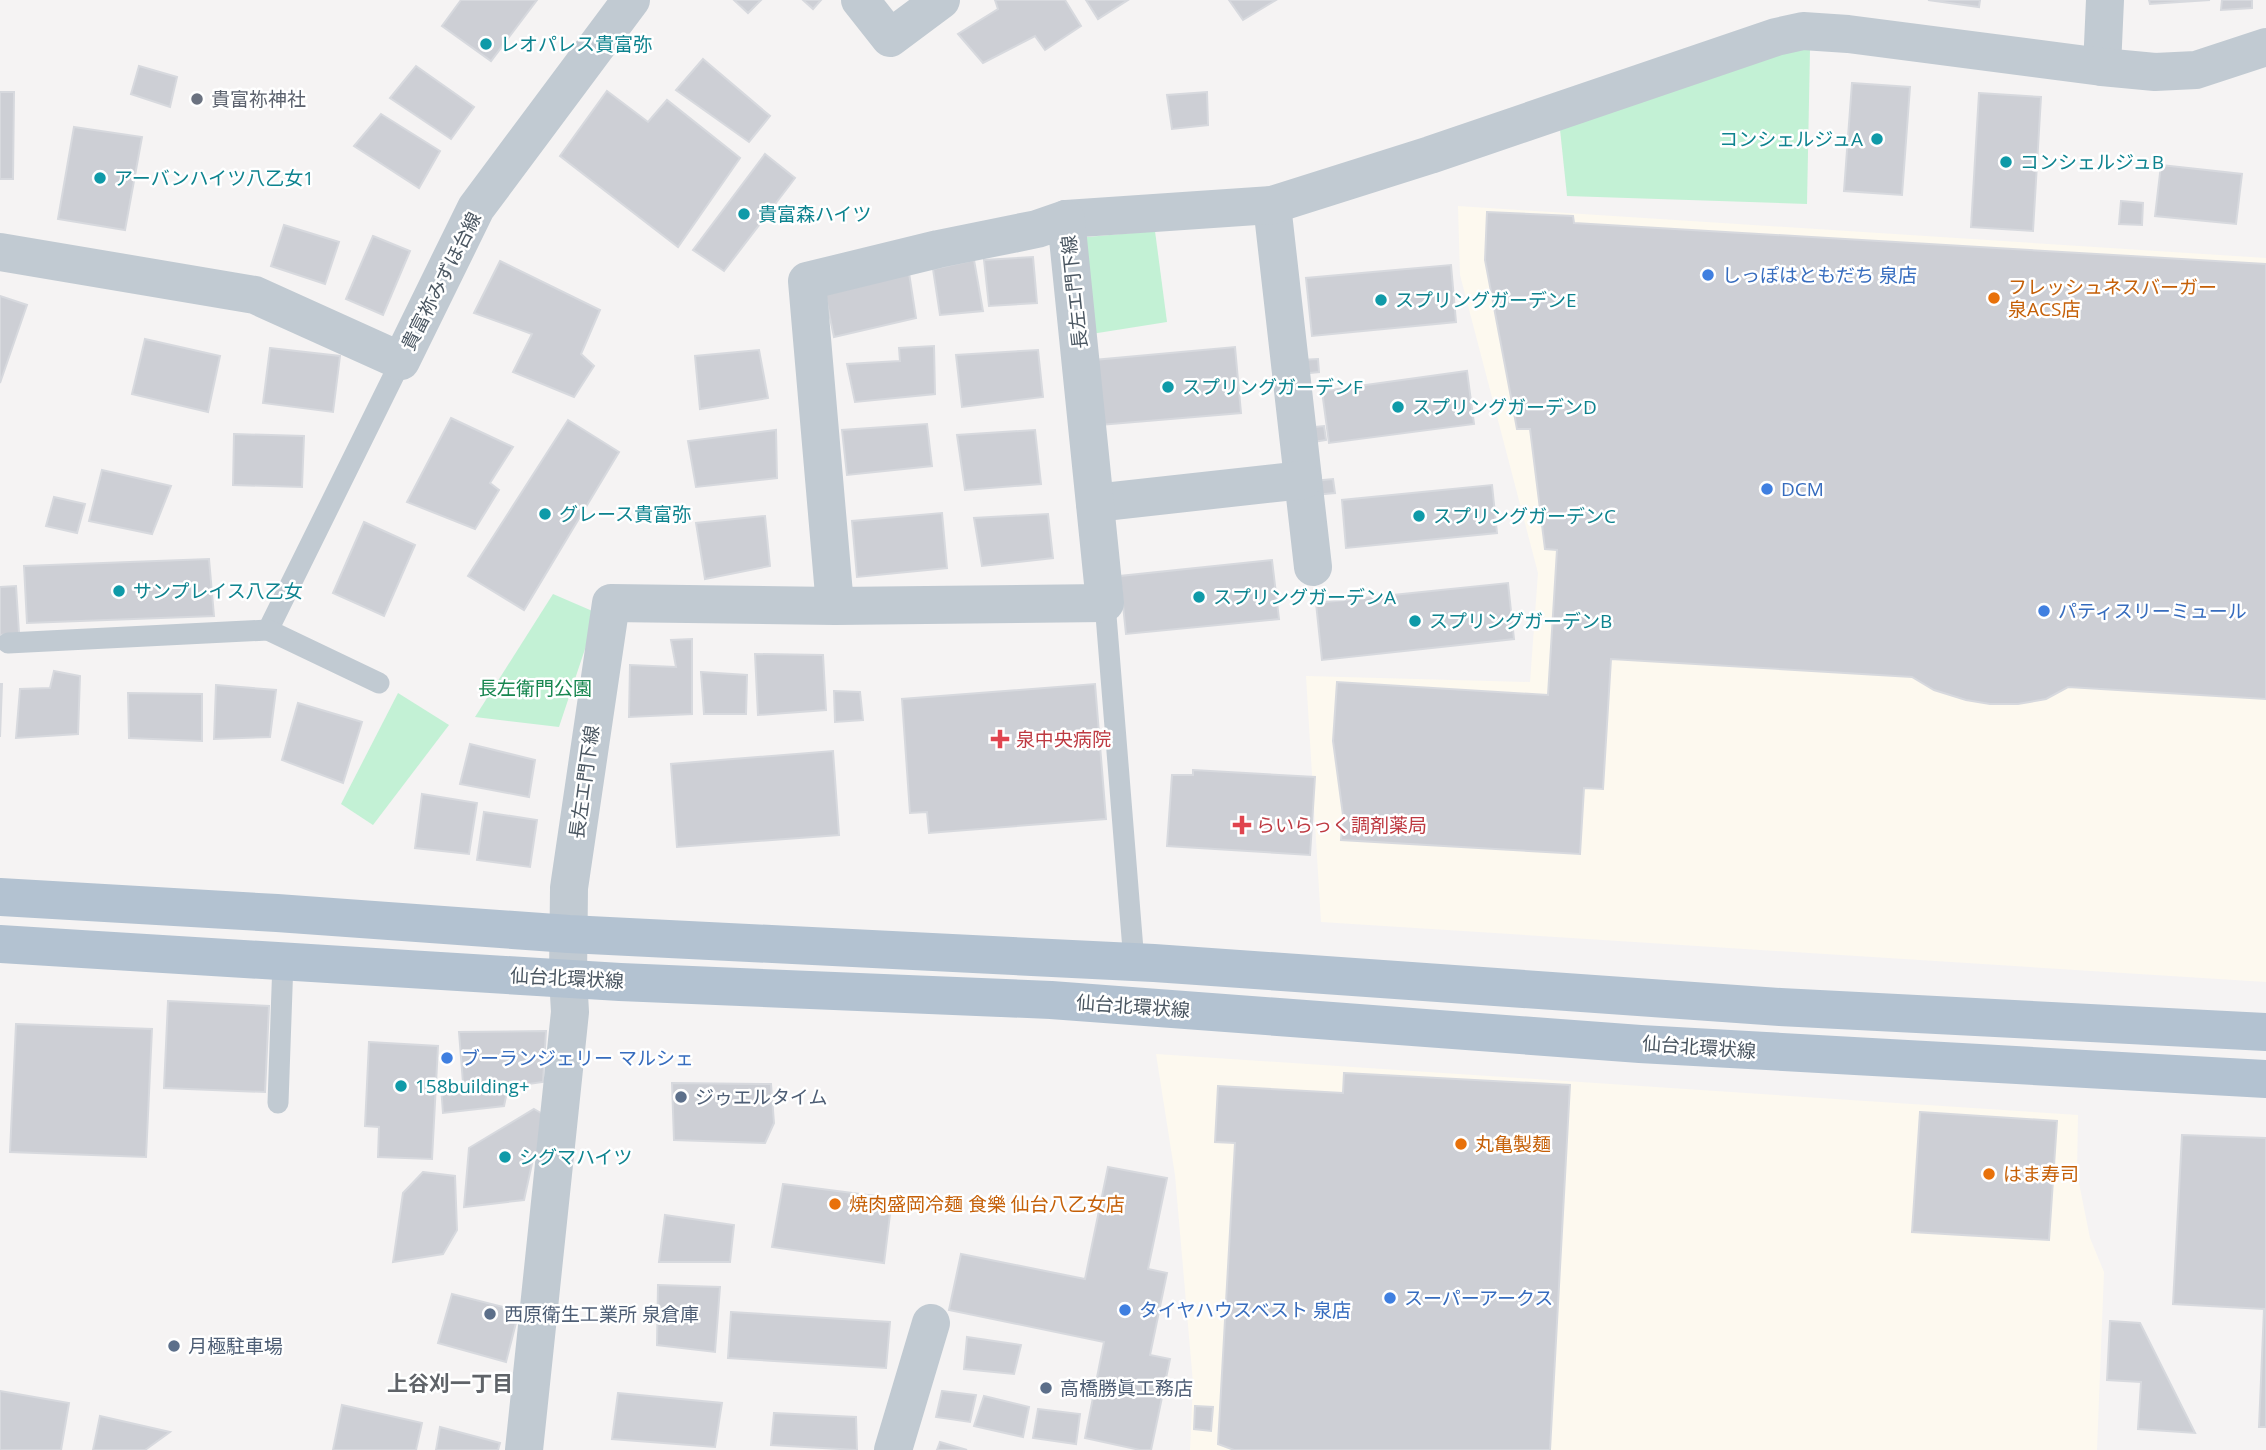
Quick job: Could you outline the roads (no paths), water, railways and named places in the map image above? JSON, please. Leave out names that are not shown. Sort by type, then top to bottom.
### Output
[{"type":"main road","points":[[0,897],[569,934],[1134,961],[1780,1007],[2266,1032]]},
{"type":"main road","name":"仙台北環状線","points":[[0,944],[498,975],[1051,1000],[1640,1044],[2266,1079]]},
{"type":"street","name":"貴富祢みずほ台線","points":[[0,252],[255,295],[401,361],[476,208],[631,0]]},
{"type":"street","points":[[860,0],[890,38],[941,0]]},
{"type":"street","points":[[2102,67],[2105,0]]},
{"type":"street","points":[[1066,219],[1272,205],[1430,155],[1776,37],[1803,31],[1848,34],[2155,72],[2196,69],[2266,47]]},
{"type":"street","points":[[1272,205],[1313,567]]},
{"type":"street","name":"長左エ門下線","points":[[524,1450],[570,1012],[569,888],[611,603],[835,606],[1105,603],[1066,219],[1037,229],[938,249],[807,281],[835,606]]},
{"type":"street","points":[[1095,503],[1303,480]]},
{"type":"street","points":[[892,1450],[931,1323]]},
{"type":"lane","points":[[268,630],[401,361]]},
{"type":"lane","points":[[1105,603],[1134,961]]},
{"type":"lane","points":[[8,643],[268,630],[379,683]]},
{"type":"lane","points":[[278,1103],[283,961]]},
{"type":"place","name":"レオパレス貴富弥","points":[[486,44]]},
{"type":"place","name":"貴富祢神社","points":[[197,99]]},
{"type":"place","name":"コンシェルジュA","points":[[1877,139]]},
{"type":"place","name":"コンシェルジュB","points":[[2006,162]]},
{"type":"place","name":"アーバンハイツ八乙女1","points":[[100,178]]},
{"type":"place","name":"貴富森ハイツ","points":[[744,214]]},
{"type":"place","name":"しっぽはともだち 泉店","points":[[1708,275]]},
{"type":"place","name":"フレッシュネスバーガー 泉ACS店","points":[[1994,298]]},
{"type":"place","name":"スプリングガーデンE","points":[[1381,300]]},
{"type":"place","name":"スプリングガーデンF","points":[[1168,387]]},
{"type":"place","name":"スプリングガーデンD","points":[[1398,407]]},
{"type":"place","name":"DCM","points":[[1767,489]]},
{"type":"place","name":"グレース貴富弥","points":[[545,514]]},
{"type":"place","name":"スプリングガーデンC","points":[[1419,516]]},
{"type":"place","name":"サンプレイス八乙女","points":[[119,591]]},
{"type":"place","name":"スプリングガーデンA","points":[[1199,597]]},
{"type":"place","name":"パティスリーミュール","points":[[2044,611]]},
{"type":"place","name":"スプリングガーデンB","points":[[1415,621]]},
{"type":"place","name":"泉中央病院","points":[[1000,739]]},
{"type":"place","name":"らいらっく調剤薬局","points":[[1242,825]]},
{"type":"place","name":"ブーランジェリー マルシェ","points":[[447,1058]]},
{"type":"place","name":"158building+","points":[[401,1086]]},
{"type":"place","name":"ジゥエルタイム","points":[[681,1097]]},
{"type":"place","name":"丸亀製麺","points":[[1461,1144]]},
{"type":"place","name":"シグマハイツ","points":[[505,1157]]},
{"type":"place","name":"はま寿司","points":[[1989,1174]]},
{"type":"place","name":"焼肉盛岡冷麺 食樂 仙台八乙女店","points":[[835,1204]]},
{"type":"place","name":"スーパーアークス","points":[[1390,1298]]},
{"type":"place","name":"タイヤハウスベスト 泉店","points":[[1125,1310]]},
{"type":"place","name":"西原衛生工業所 泉倉庫","points":[[490,1314]]},
{"type":"place","name":"月極駐車場","points":[[174,1346]]},
{"type":"place","name":"高橋勝眞工務店","points":[[1046,1388]]},
{"type":"district","name":"上谷刈一丁目","points":[[450,1384]]},
{"type":"park label","name":"長左衛門公園","points":[[535,688]]}]
